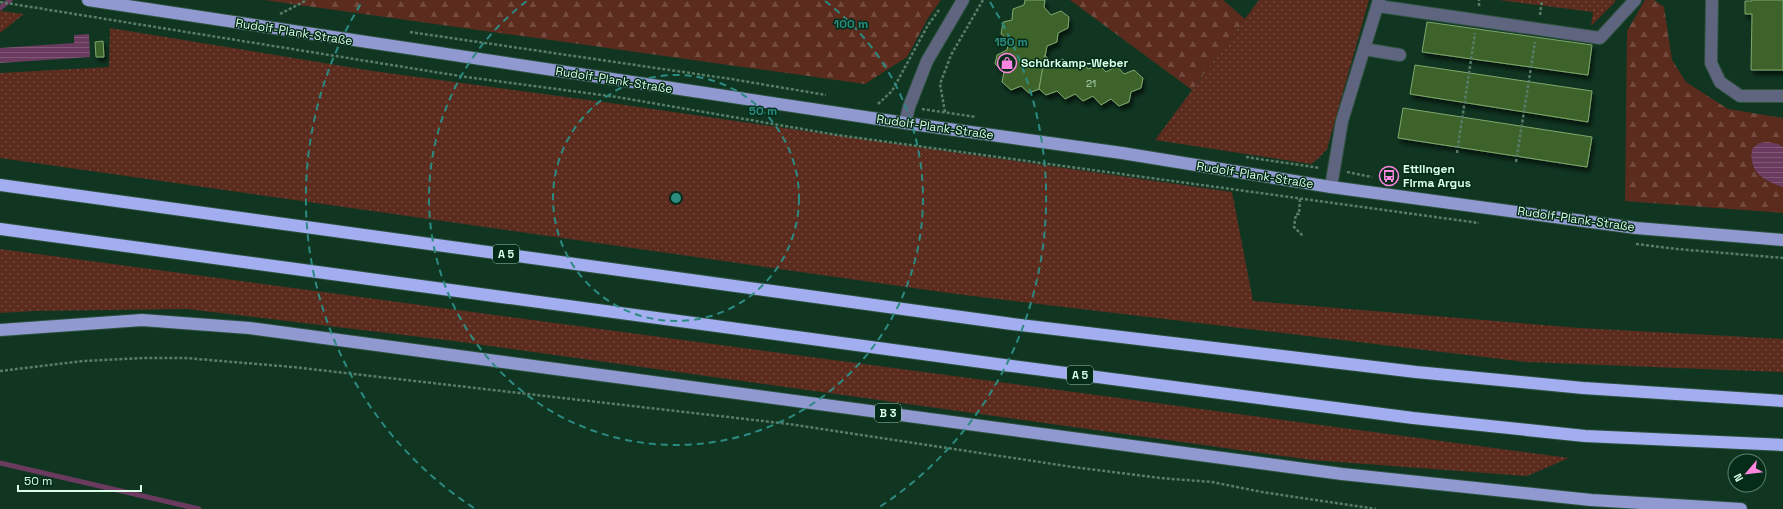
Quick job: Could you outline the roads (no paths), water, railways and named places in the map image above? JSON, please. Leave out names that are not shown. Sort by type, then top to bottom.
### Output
[{"type":"highway","name":"A 5","points":[[0,185],[1012,324],[1416,372],[1583,388],[1783,401]]},
{"type":"highway","name":"A 5","points":[[0,229],[988,363],[1413,418],[1585,436],[1783,445]]},
{"type":"main road","name":"Rudolf-Plank-Straße","points":[[88,0],[277,30],[905,123],[1122,152],[1331,187],[1636,228],[1783,240]]},
{"type":"main road","name":"B 3","points":[[0,330],[142,320],[249,328],[1342,474],[1591,500],[1741,509]]},
{"type":"street","points":[[905,123],[909,107],[927,61],[963,0]]},
{"type":"street","points":[[1331,187],[1342,121],[1378,3],[1477,21],[1600,38],[1635,0]]},
{"type":"street","points":[[1712,0],[1711,63],[1720,82],[1740,96],[1783,96]]},
{"type":"street","points":[[1364,49],[1400,55]]},
{"type":"waterway","points":[[0,8],[10,0]]},
{"type":"waterway","points":[[0,463],[199,509]]},
{"type":"place","name":"Schürkamp-Weber","points":[[1007,63]]},
{"type":"place","name":"Ettlingen Firma Argus","points":[[1389,176]]}]
